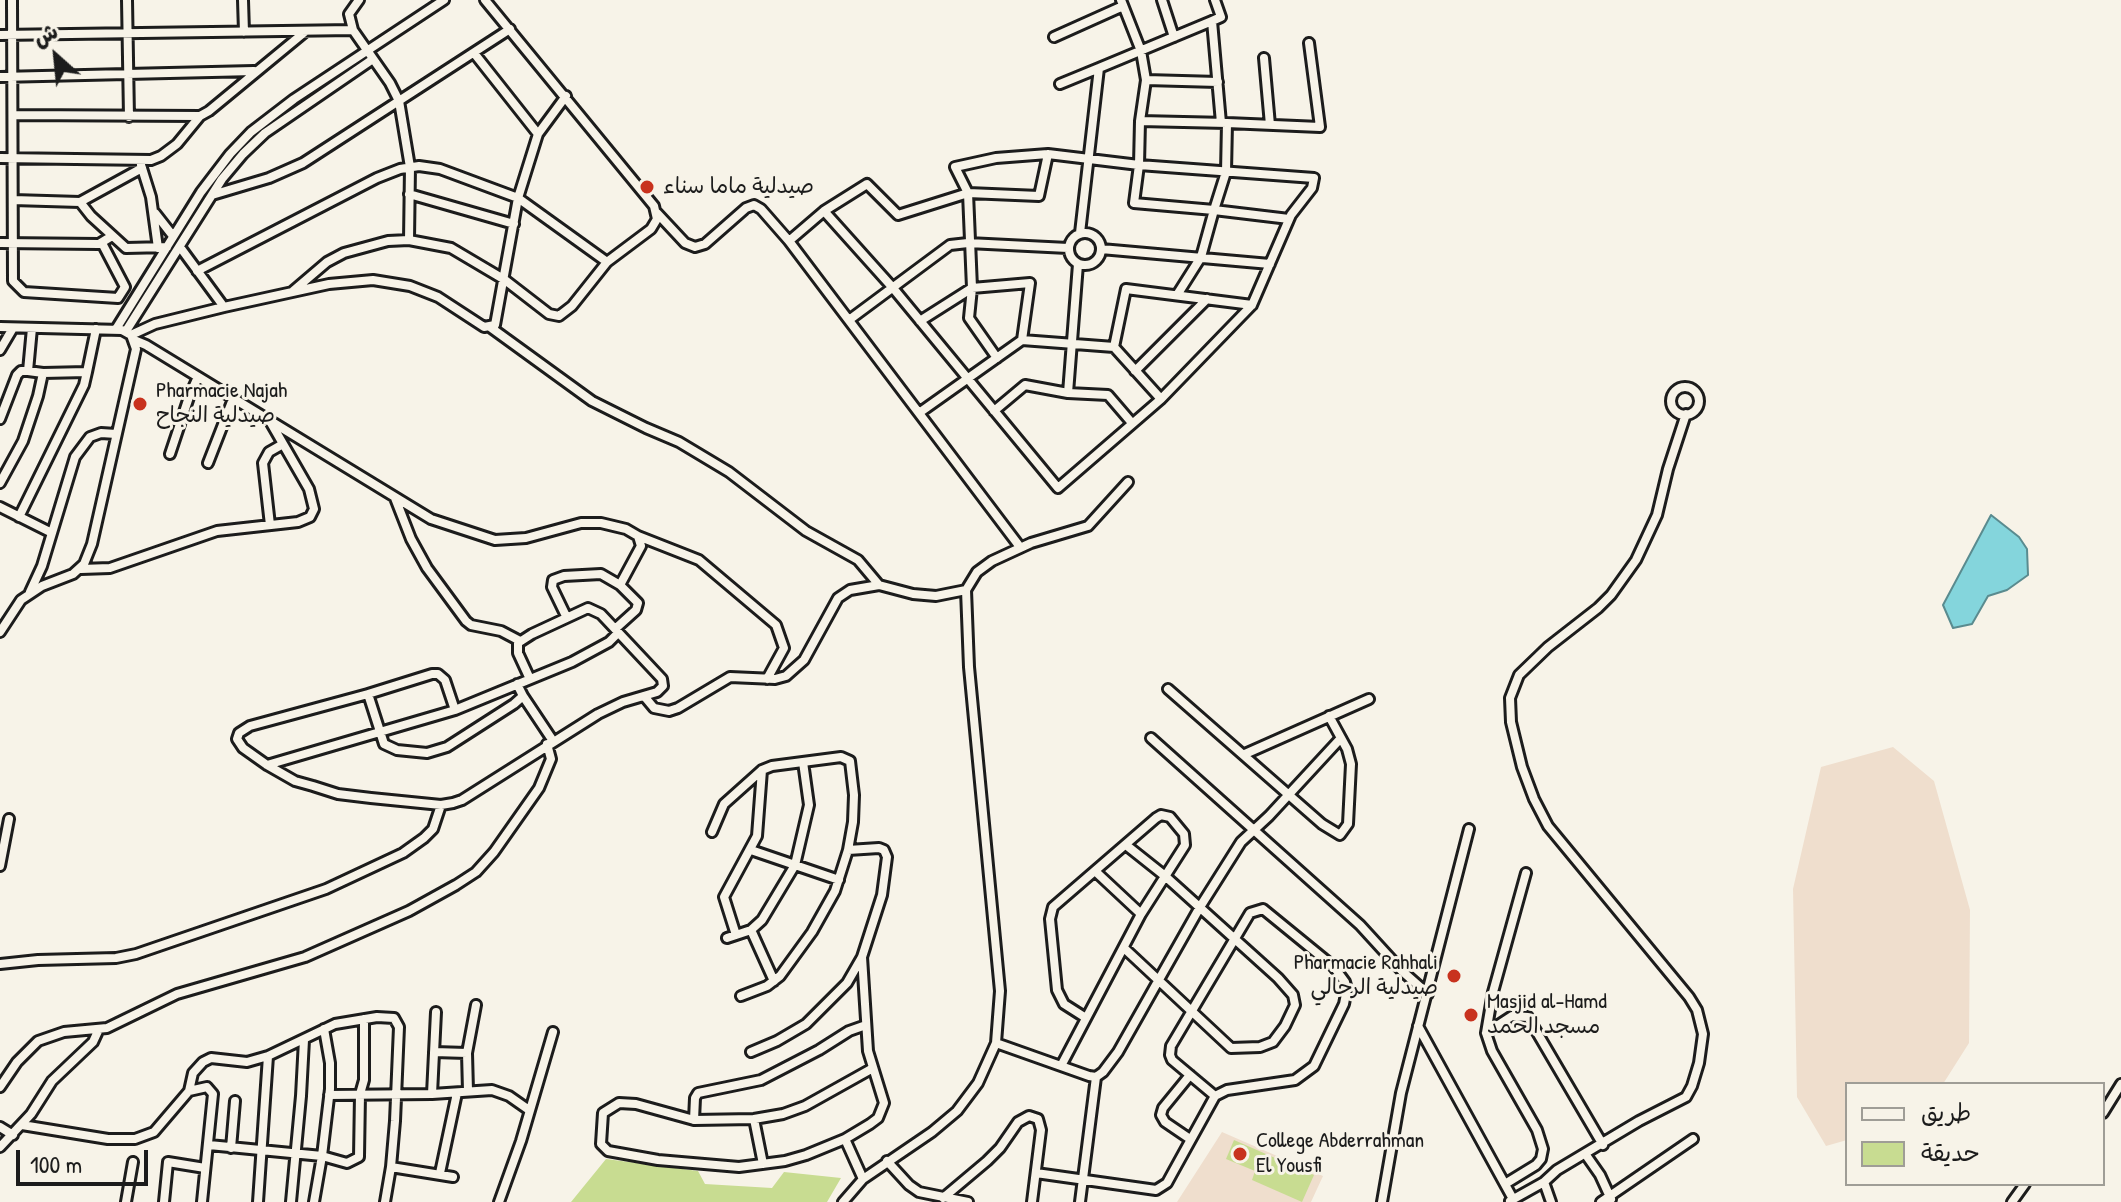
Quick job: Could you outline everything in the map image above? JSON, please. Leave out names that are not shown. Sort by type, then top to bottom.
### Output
[{"type":"street","points":[[12,0],[13,281],[19,289],[118,298],[125,287],[102,243]]},
{"type":"street","points":[[127,0],[129,117]]},
{"type":"street","points":[[243,0],[244,32]]},
{"type":"street","points":[[81,569],[92,544],[135,355],[130,336],[212,195],[232,167],[259,139],[444,0]]},
{"type":"street","points":[[485,0],[685,243],[695,247],[705,244],[746,208],[754,205],[761,209],[789,241],[1020,547]]},
{"type":"street","points":[[1162,0],[1174,37]]},
{"type":"street","points":[[1060,84],[1221,17],[1215,0]]},
{"type":"street","points":[[355,2],[349,14],[353,30],[399,101],[410,167],[409,240]]},
{"type":"street","points":[[1054,37],[1122,3],[1141,51],[1146,80],[1134,203],[1289,219]]},
{"type":"street","points":[[1177,295],[1201,257],[1226,172],[1224,123],[1212,21]]},
{"type":"street","points":[[212,195],[269,178],[303,163],[510,29]]},
{"type":"street","points":[[0,35],[353,30]]},
{"type":"street","points":[[13,200],[80,202],[140,164],[169,151],[200,116],[307,31]]},
{"type":"street","points":[[1140,121],[1320,127],[1309,43]]},
{"type":"street","points":[[474,53],[538,134]]},
{"type":"street","points":[[116,329],[162,247],[230,154],[273,114],[370,55]]},
{"type":"street","points":[[1264,58],[1270,125]]},
{"type":"street","points":[[1099,68],[1080,233],[1068,248],[1072,260],[1086,265],[1093,263],[1101,249]]},
{"type":"street","points":[[0,77],[254,71]]},
{"type":"street","points":[[1146,80],[1218,82]]},
{"type":"street","points":[[490,327],[498,321],[518,198],[538,134],[566,96]]},
{"type":"street","points":[[13,115],[200,116]]},
{"type":"street","points":[[789,241],[824,211],[867,184],[898,215],[968,193],[1039,196],[1048,154]]},
{"type":"street","points":[[824,211],[893,288],[1058,488],[1161,399],[1252,305],[1289,219],[1312,188],[1314,178],[1139,165],[1048,154],[996,158],[955,167],[968,193],[972,288],[969,318],[997,358]]},
{"type":"street","points":[[0,158],[140,164]]},
{"type":"street","points":[[140,164],[162,247]]},
{"type":"street","points":[[197,271],[377,178],[410,167],[440,169],[518,198],[607,262]]},
{"type":"street","points":[[409,194],[514,224]]},
{"type":"street","points":[[80,202],[112,236],[131,249],[162,247]]},
{"type":"street","points":[[154,212],[173,236]]},
{"type":"street","points":[[293,292],[327,262],[344,253],[388,241],[409,240],[451,248],[505,280],[549,314],[559,316],[572,306],[607,262],[651,229],[657,212]]},
{"type":"street","points":[[1080,233],[1095,235],[1101,249]]},
{"type":"street","points":[[0,243],[102,243],[112,236]]},
{"type":"street","points":[[849,320],[950,245],[968,243],[1068,248]]},
{"type":"street","points":[[180,247],[224,307]]},
{"type":"street","points":[[1101,249],[1270,264]]},
{"type":"street","points":[[1068,393],[1078,264]]},
{"type":"street","points":[[130,336],[155,324],[293,292],[354,281],[393,282],[438,297],[484,327],[490,327],[592,401],[679,442],[729,472],[806,531],[858,560],[879,585]]},
{"type":"street","points":[[920,321],[972,288],[1030,283],[1022,340]]},
{"type":"street","points":[[1114,347],[1126,289],[1252,305]]},
{"type":"street","points":[[1135,371],[1207,299]]},
{"type":"street","points":[[0,327],[116,329],[431,519],[495,540],[526,538],[581,523],[618,526],[699,560],[776,625],[783,651],[767,679]]},
{"type":"street","points":[[0,350],[13,328]]},
{"type":"street","points":[[28,371],[32,328]]},
{"type":"street","points":[[19,517],[84,385],[96,329]]},
{"type":"street","points":[[919,413],[1022,340],[1114,347],[1161,399]]},
{"type":"street","points":[[0,419],[21,371],[87,372]]},
{"type":"street","points":[[0,483],[3,468],[28,429],[43,373]]},
{"type":"street","points":[[170,454],[198,377]]},
{"type":"street","points":[[994,411],[1025,385],[1068,393],[1108,395],[1132,423]]},
{"type":"street","points":[[208,463],[233,399]]},
{"type":"street","points":[[1418,1026],[1505,1184],[1511,1201],[1544,1182],[1568,1163],[1686,1097],[1692,1086],[1699,1063],[1702,1024],[1697,1010],[1548,826],[1522,767],[1511,722],[1510,698],[1512,687],[1525,668],[1598,608],[1630,569],[1657,515],[1686,414]]},
{"type":"street","points":[[0,632],[16,605],[30,593],[81,569],[110,568],[217,531],[305,520],[313,514],[309,489],[268,419]]},
{"type":"street","points":[[30,593],[75,457],[85,440],[96,433],[116,434]]},
{"type":"street","points":[[270,525],[263,463],[269,452],[283,444]]},
{"type":"street","points":[[843,1202],[863,1179],[957,1111],[978,1083],[996,1043],[1000,991],[969,667],[966,590],[977,572],[992,561],[1020,547],[1088,526],[1128,482]]},
{"type":"street","points":[[395,498],[411,539],[427,568],[466,621],[471,625],[511,634],[520,641]]},
{"type":"street","points":[[0,507],[52,533]]},
{"type":"street","points":[[620,585],[641,546],[638,536]]},
{"type":"street","points":[[267,765],[455,710],[584,656],[609,642],[639,605],[620,585],[601,574],[589,572],[555,578],[552,582],[566,616]]},
{"type":"street","points":[[644,696],[654,708],[669,711],[730,677],[781,678],[798,668],[828,613],[841,595],[850,590],[879,585],[930,596],[966,590]]},
{"type":"street","points":[[455,710],[448,685],[438,674],[243,730],[238,735],[239,743],[267,765],[295,781],[338,794],[441,805],[462,800],[598,714],[661,691],[662,679],[592,608],[581,609],[520,641]]},
{"type":"street","points":[[520,641],[518,653],[530,679]]},
{"type":"street","points":[[0,1087],[17,1062],[38,1041],[64,1032],[117,1024],[185,991],[326,949],[409,911],[476,872],[539,788],[551,759],[550,743],[517,684]]},
{"type":"street","points":[[1168,689],[1340,835],[1344,833],[1349,816],[1351,764],[1329,716]]},
{"type":"street","points":[[368,694],[384,744],[397,750],[439,751],[523,696]]},
{"type":"street","points":[[1245,754],[1369,699]]},
{"type":"street","points":[[1151,738],[1360,925],[1428,994]]},
{"type":"street","points":[[1080,1202],[1096,1077],[1118,1052],[1200,907],[1241,842],[1341,738]]},
{"type":"street","points":[[712,832],[724,804],[762,770],[845,757],[850,761],[853,807],[848,850],[839,880],[820,921],[774,981],[741,996]]},
{"type":"street","points":[[762,770],[760,823],[751,850],[724,897],[732,936],[751,930],[762,920],[795,865],[809,805],[803,762]]},
{"type":"street","points":[[0,964],[116,958],[136,954],[326,889],[403,853],[424,838],[433,829],[441,805]]},
{"type":"street","points":[[1061,1066],[1141,914],[1186,840],[1170,817],[1159,816],[1060,899],[1051,913],[1054,970],[1060,998],[1086,1018]]},
{"type":"street","points":[[0,866],[9,819]]},
{"type":"street","points":[[1382,1202],[1401,1093],[1469,829]]},
{"type":"street","points":[[1124,948],[1231,1048],[1269,1045],[1279,1036],[1295,1005],[1293,995],[1235,939],[1126,845]]},
{"type":"street","points":[[751,1052],[806,1024],[847,983],[862,957],[882,895],[887,857],[884,850],[879,848],[848,850]]},
{"type":"street","points":[[751,850],[839,880]]},
{"type":"street","points":[[1095,871],[1141,914]]},
{"type":"street","points":[[1505,1184],[1536,1165],[1543,1149],[1537,1130],[1492,1051],[1486,1033],[1493,992],[1526,873]]},
{"type":"street","points":[[1036,1173],[1148,1190],[1161,1188],[1215,1096],[1227,1090],[1295,1080],[1307,1073],[1321,1053],[1347,989],[1341,974],[1263,909],[1250,913],[1171,1046],[1170,1055],[1215,1096]]},
{"type":"street","points":[[751,930],[774,981]]},
{"type":"street","points":[[862,957],[866,1025],[873,1068],[884,1103],[882,1111],[870,1124],[845,1139],[806,1155],[739,1167],[697,1165],[612,1152],[605,1150],[601,1144],[603,1113],[619,1103],[636,1104],[694,1120],[754,1119],[805,1106],[873,1068]]},
{"type":"street","points":[[468,1091],[467,1053],[476,1005]]},
{"type":"street","points":[[432,1094],[436,1012]]},
{"type":"street","points":[[22,1125],[108,1139],[135,1139],[154,1132],[189,1091],[193,1073],[211,1058],[247,1062],[268,1056],[324,1029],[388,1016],[398,1024],[391,1167],[385,1202]]},
{"type":"street","points":[[1486,1033],[1512,1016],[1528,1017],[1603,1145]]},
{"type":"street","points":[[209,1145],[322,1156],[347,1163],[357,1160],[360,1149],[360,1094],[364,1080],[364,1019]]},
{"type":"street","points":[[694,1120],[695,1098],[700,1092],[761,1080],[849,1031],[866,1025]]},
{"type":"street","points":[[0,1147],[22,1125],[52,1081],[93,1042],[99,1029]]},
{"type":"street","points":[[314,1202],[329,1095],[330,1063],[324,1029]]},
{"type":"street","points":[[499,1202],[553,1032]]},
{"type":"street","points":[[291,1202],[304,1040]]},
{"type":"street","points":[[996,1043],[1096,1077]]},
{"type":"street","points":[[434,1052],[467,1053]]},
{"type":"street","points":[[258,1202],[268,1056]]},
{"type":"street","points":[[1190,1075],[1163,1108],[1161,1115],[1165,1122],[1190,1139]]},
{"type":"street","points":[[2105,1110],[2121,1084]]},
{"type":"street","points":[[189,1091],[207,1087],[213,1094],[202,1202]]},
{"type":"street","points":[[329,1095],[492,1090],[529,1110]]},
{"type":"street","points":[[440,1173],[457,1093]]},
{"type":"street","points":[[231,1148],[235,1101]]},
{"type":"street","points":[[943,1198],[987,1161],[1018,1122],[1029,1116],[1038,1119],[1040,1124],[1032,1202]]},
{"type":"street","points":[[754,1119],[763,1164]]},
{"type":"street","points":[[0,1127],[13,1135]]},
{"type":"street","points":[[845,1139],[863,1179]]},
{"type":"street","points":[[1601,1202],[1611,1199],[1693,1139]]},
{"type":"street","points":[[1586,1155],[1611,1199]]},
{"type":"street","points":[[887,1161],[919,1192],[968,1202]]},
{"type":"street","points":[[126,1202],[133,1162]]},
{"type":"street","points":[[164,1202],[168,1162],[205,1168]]},
{"type":"street","points":[[391,1167],[453,1177]]},
{"type":"street","points":[[1544,1182],[1551,1202]]},
{"type":"shaded area","points":[[1893,747],[1934,781],[1970,910],[1969,1043],[1944,1082],[1845,1082],[1845,1141],[1826,1146],[1797,1097],[1793,889],[1821,767]]},
{"type":"shaded area","name":"College Abderrahman El Yousfi","points":[[1222,1132],[1323,1176],[1311,1202],[1177,1202]]},
{"type":"green space","points":[[1234,1140],[1314,1175],[1302,1202],[1252,1180],[1255,1171],[1226,1159]]},
{"type":"green space","points":[[606,1159],[698,1171],[705,1184],[772,1188],[784,1172],[841,1178],[827,1202],[571,1202]]},
{"type":"water","points":[[1991,515],[2019,537],[2027,549],[2028,575],[2007,590],[1988,596],[1972,624],[1953,628],[1943,605]]},
{"type":"place","name":"صيدلية ماما سناء","points":[[647,187]]},
{"type":"place","name":"Pharmacie Najah صيدلية النجاح","points":[[140,404]]},
{"type":"place","name":"Pharmacie Rahhali صيدلية الرحالي","points":[[1454,976]]},
{"type":"place","name":"Masjid al-Hamd مسجد الحمد","points":[[1471,1015]]},
{"type":"place","name":"College Abderrahman El Yousfi","points":[[1240,1154]]}]
